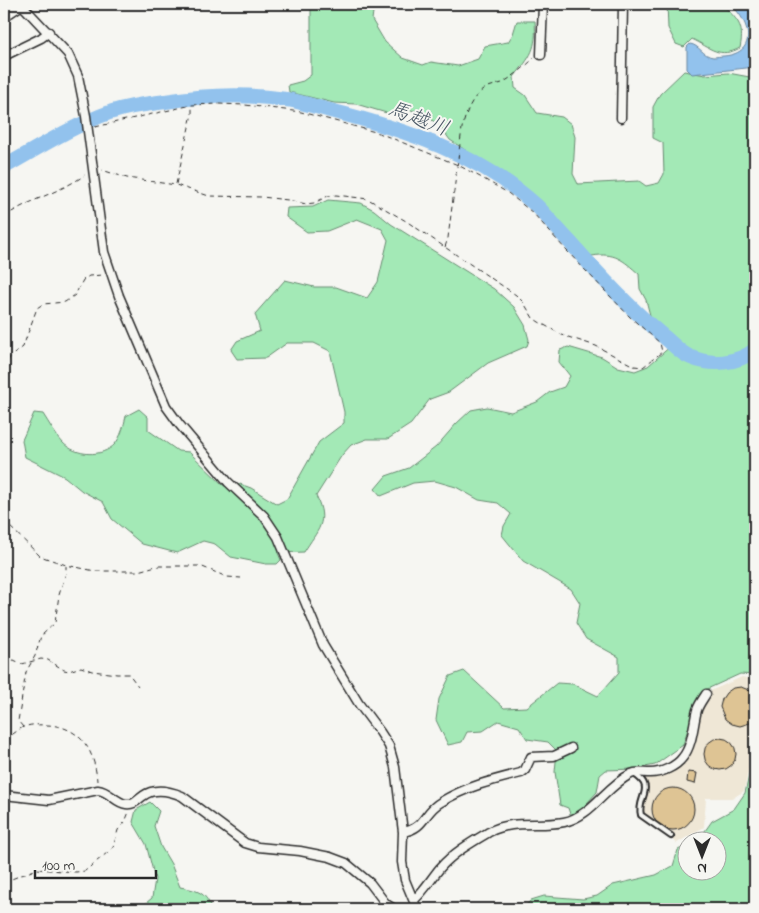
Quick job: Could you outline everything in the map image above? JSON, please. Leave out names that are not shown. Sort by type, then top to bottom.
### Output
[{"type":"street","points":[[541,55],[543,4]]},
{"type":"street","points":[[621,118],[623,4]]},
{"type":"street","points":[[4,17],[22,5],[68,54],[78,76],[86,116],[104,252],[111,274],[166,406],[228,482],[264,516],[278,537],[323,645],[359,704],[388,746],[395,767],[403,832],[402,862],[405,880],[417,909]]},
{"type":"street","points":[[4,56],[41,38],[49,32]]},
{"type":"street","points":[[414,900],[452,856],[490,832],[500,827],[556,823],[574,818],[584,813],[620,781],[632,773],[650,773],[664,770],[683,757],[689,743],[698,708],[706,694]]},
{"type":"street","points":[[403,832],[417,828],[437,804],[443,800],[476,785],[520,773],[525,770],[531,757],[554,756],[571,748]]},
{"type":"street","points":[[4,795],[49,800],[102,790],[123,804],[136,803],[150,792],[162,791],[182,796],[245,843],[258,847],[300,851],[330,857],[346,863],[370,883],[386,904],[394,909]]},
{"type":"lane","points":[[632,773],[639,777],[645,785],[646,790],[640,811],[641,815],[671,836]]},
{"type":"path","points":[[445,247],[448,238],[462,128],[467,110],[483,90],[518,74],[535,57],[541,55]]},
{"type":"path","points":[[4,217],[20,206],[66,186],[98,169],[133,179],[176,184],[209,196],[262,197],[306,204],[336,195],[368,200],[397,216],[516,295],[524,303],[533,318],[562,335],[596,346],[634,366],[643,367],[662,352],[660,343],[630,317],[533,213],[508,193],[458,166],[379,132],[301,112],[245,104],[192,105],[88,127]]},
{"type":"path","points":[[176,184],[192,114],[192,105]]},
{"type":"path","points":[[4,369],[10,357],[23,347],[37,308],[43,304],[65,302],[75,295],[83,280],[89,276],[111,274]]},
{"type":"path","points":[[4,520],[40,556],[66,565],[96,571],[138,571],[156,566],[200,566],[227,577],[241,578]]},
{"type":"path","points":[[23,727],[18,720],[26,672],[36,656],[41,636],[55,623],[66,565]]},
{"type":"path","points":[[4,662],[14,660],[22,664],[41,658],[69,671],[81,667],[92,671],[130,674],[138,686]]},
{"type":"path","points":[[4,738],[10,737],[28,725],[53,725],[73,731],[80,737],[94,760],[98,790]]},
{"type":"path","points":[[4,882],[37,869],[76,872],[92,866],[113,848],[118,830],[125,822],[129,813],[129,804]]},
{"type":"shaded area","points":[[742,677],[755,680],[755,740],[744,791],[733,798],[706,798],[704,827],[699,830],[676,830],[676,842],[639,818],[637,814],[643,787],[632,778],[679,766],[691,751],[700,708],[708,692]]},
{"type":"green space","points":[[311,4],[374,4],[372,20],[385,42],[403,58],[423,65],[431,62],[458,66],[478,59],[485,46],[508,42],[517,21],[535,21],[535,39],[532,52],[514,77],[515,88],[525,95],[537,113],[562,117],[571,124],[575,137],[573,174],[578,184],[639,181],[646,186],[659,183],[664,174],[663,143],[653,138],[653,107],[660,94],[684,71],[705,75],[728,73],[755,78],[755,675],[740,674],[705,690],[695,706],[683,745],[655,765],[635,769],[606,770],[600,775],[597,792],[579,812],[570,814],[568,808],[560,805],[555,772],[557,751],[548,742],[527,739],[519,727],[498,721],[483,731],[467,732],[462,742],[448,745],[436,720],[439,699],[450,676],[464,671],[504,708],[527,707],[557,683],[573,684],[598,696],[619,672],[619,657],[586,639],[576,623],[580,603],[571,589],[523,561],[502,535],[504,526],[511,514],[498,503],[479,500],[456,487],[435,481],[413,483],[381,496],[375,489],[386,476],[409,468],[436,447],[471,410],[487,407],[511,412],[537,402],[550,392],[564,387],[570,376],[559,362],[560,350],[568,347],[602,357],[618,367],[635,371],[648,366],[672,345],[668,336],[651,319],[646,300],[640,289],[639,274],[618,258],[607,255],[592,256],[577,245],[529,192],[450,140],[440,126],[421,112],[405,109],[390,114],[356,104],[334,103],[289,92],[288,85],[303,81],[311,75]]},
{"type":"green space","points":[[667,4],[722,4],[738,23],[741,33],[740,48],[726,52],[715,51],[692,39],[684,47],[676,44],[668,28]]},
{"type":"green space","points":[[328,200],[361,203],[494,289],[514,307],[525,325],[529,340],[527,346],[488,363],[449,392],[430,399],[411,424],[388,439],[367,439],[351,445],[342,455],[316,496],[322,513],[322,520],[304,552],[278,553],[281,560],[277,564],[266,564],[231,557],[215,544],[203,541],[177,553],[142,544],[112,519],[103,502],[82,491],[65,477],[25,457],[22,440],[34,413],[43,414],[57,436],[68,447],[75,451],[89,454],[110,449],[121,434],[126,416],[139,409],[148,417],[148,430],[178,451],[189,452],[223,485],[230,489],[240,484],[251,488],[277,504],[287,499],[319,442],[344,423],[344,412],[330,351],[314,343],[287,343],[266,358],[237,359],[231,350],[237,341],[260,331],[255,314],[285,280],[314,287],[336,287],[367,298],[378,282],[388,240],[382,229],[357,219],[327,231],[307,232],[286,217],[287,208],[313,207]]},
{"type":"green space","points":[[755,749],[755,909],[523,909],[531,900],[544,896],[583,899],[597,896],[613,885],[656,875],[673,866],[676,856],[676,880],[726,880],[726,830],[706,830],[712,821],[734,809],[745,793]]},
{"type":"green space","points":[[150,802],[159,811],[154,826],[161,847],[171,864],[180,887],[191,889],[204,895],[211,909],[139,909],[152,898],[155,879],[146,844],[133,822],[136,810]]},
{"type":"water","points":[[730,4],[746,4],[755,15],[755,67],[692,74],[687,69],[687,47],[690,44],[696,46],[706,55],[713,57],[735,54],[743,49],[747,43],[746,27],[737,11]]},
{"type":"building","points":[[741,687],[755,695],[755,718],[750,723],[740,726],[732,724],[725,719],[720,707],[726,693],[733,688]]},
{"type":"building","points":[[720,738],[731,743],[736,754],[731,765],[720,770],[709,765],[704,754],[709,743]]},
{"type":"building","points":[[688,772],[697,773],[695,784],[687,782]]},
{"type":"building","points":[[673,788],[688,794],[694,809],[688,824],[673,830],[658,824],[652,809],[658,794]]},
{"type":"waterway","name":"馬越川","points":[[4,167],[83,123],[130,107],[210,96],[258,96],[300,102],[387,126],[440,146],[467,158],[491,172],[537,206],[626,302],[686,355],[706,362],[724,362],[748,355],[755,350]]}]
